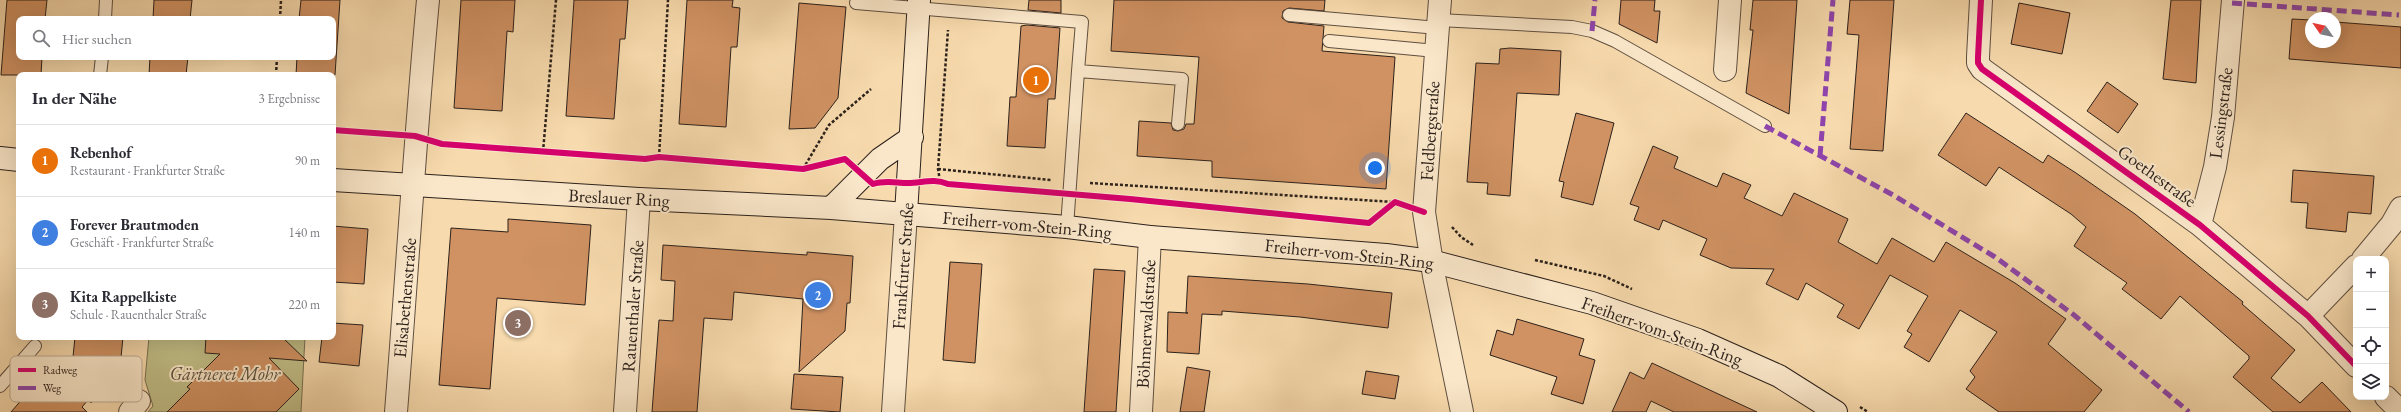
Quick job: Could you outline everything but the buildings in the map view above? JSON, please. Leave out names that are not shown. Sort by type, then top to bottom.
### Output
[{"type":"street","name":"Elisabethenstraße","points":[[396,412],[414,184],[415,136],[428,0]]},
{"type":"street","points":[[1725,70],[1730,0]]},
{"type":"street","name":"Goethestraße","points":[[1982,0],[1978,57],[1978,63],[1982,69],[2200,225],[2308,316],[2354,364]]},
{"type":"street","name":"Lessingstraße","points":[[2200,225],[2215,167],[2223,117],[2233,0]]},
{"type":"street","name":"Frankfurter Straße","points":[[893,412],[912,137],[918,4]]},
{"type":"street","name":"Feldbergstraße","points":[[1439,16],[1424,212],[1431,261],[1462,412]]},
{"type":"street","points":[[831,208],[880,159],[912,137]]},
{"type":"street","points":[[0,158],[16,160]]},
{"type":"street","name":"Breslauer Ring","points":[[336,180],[640,199],[831,208],[906,214]]},
{"type":"street","name":"Rauenthaler Straße","points":[[625,412],[640,199]]},
{"type":"street","points":[[2365,256],[2392,224],[2401,208]]},
{"type":"street","name":"Freiherr-vom-Stein-Ring","points":[[906,214],[1067,227],[1150,237],[1313,248],[1431,261],[1592,302],[1698,340],[1779,376],[1836,412]]},
{"type":"street","name":"Böhmerwaldstraße","points":[[1141,412],[1150,237]]},
{"type":"street","points":[[2308,316],[2353,269]]},
{"type":"street","points":[[2389,400],[2401,412]]},
{"type":"lane","points":[[105,16],[106,0]]},
{"type":"lane","points":[[856,3],[918,4],[949,11],[1082,22],[1067,227]]},
{"type":"lane","points":[[1288,15],[1439,16],[1572,27],[1592,31],[1614,41],[1765,126]]},
{"type":"lane","points":[[1329,41],[1436,51]]},
{"type":"lane","points":[[100,72],[102,60]]},
{"type":"lane","points":[[1078,71],[1182,79],[1178,124]]},
{"type":"lane","points":[[26,356],[35,346]]},
{"type":"lane","points":[[0,386],[10,375]]},
{"type":"path","points":[[280,16],[281,0]]},
{"type":"path","points":[[543,152],[556,0]]},
{"type":"path","points":[[659,157],[668,0]]},
{"type":"path","points":[[949,11],[938,169],[940,181],[948,184],[1395,202],[1401,204]]},
{"type":"path","points":[[276,72],[277,60]]},
{"type":"path","points":[[802,169],[829,125],[871,89]]},
{"type":"path","points":[[415,136],[442,144],[645,159],[659,157],[802,169],[845,158]]},
{"type":"path","points":[[938,169],[1069,188],[1369,223],[1395,202]]},
{"type":"green space","name":"Gärtnerei Mohr","points":[[149,340],[305,340],[301,412],[148,412],[153,406],[145,380]]},
{"type":"marked path","points":[[1592,31],[1595,0]]},
{"type":"marked path","points":[[1820,156],[1833,0]]},
{"type":"marked path","points":[[2232,3],[2399,15]]},
{"type":"marked path","points":[[1765,126],[1893,195],[1995,257],[2074,315],[2189,412]]},
{"type":"cycle path","points":[[1981,0],[1978,63],[1982,69],[2200,225],[2308,316],[2354,364]]},
{"type":"cycle path","points":[[336,130],[415,136],[442,144],[645,159],[659,157],[803,169],[845,159],[873,184],[886,182],[908,183],[938,181],[948,184],[1130,199],[1369,223],[1395,202],[1424,212]]},
{"type":"place","name":"Rebenhof","points":[[1036,80]]},
{"type":"place","name":"Forever Brautmoden","points":[[818,295]]},
{"type":"place","name":"Kita Rappelkiste","points":[[518,323]]}]
